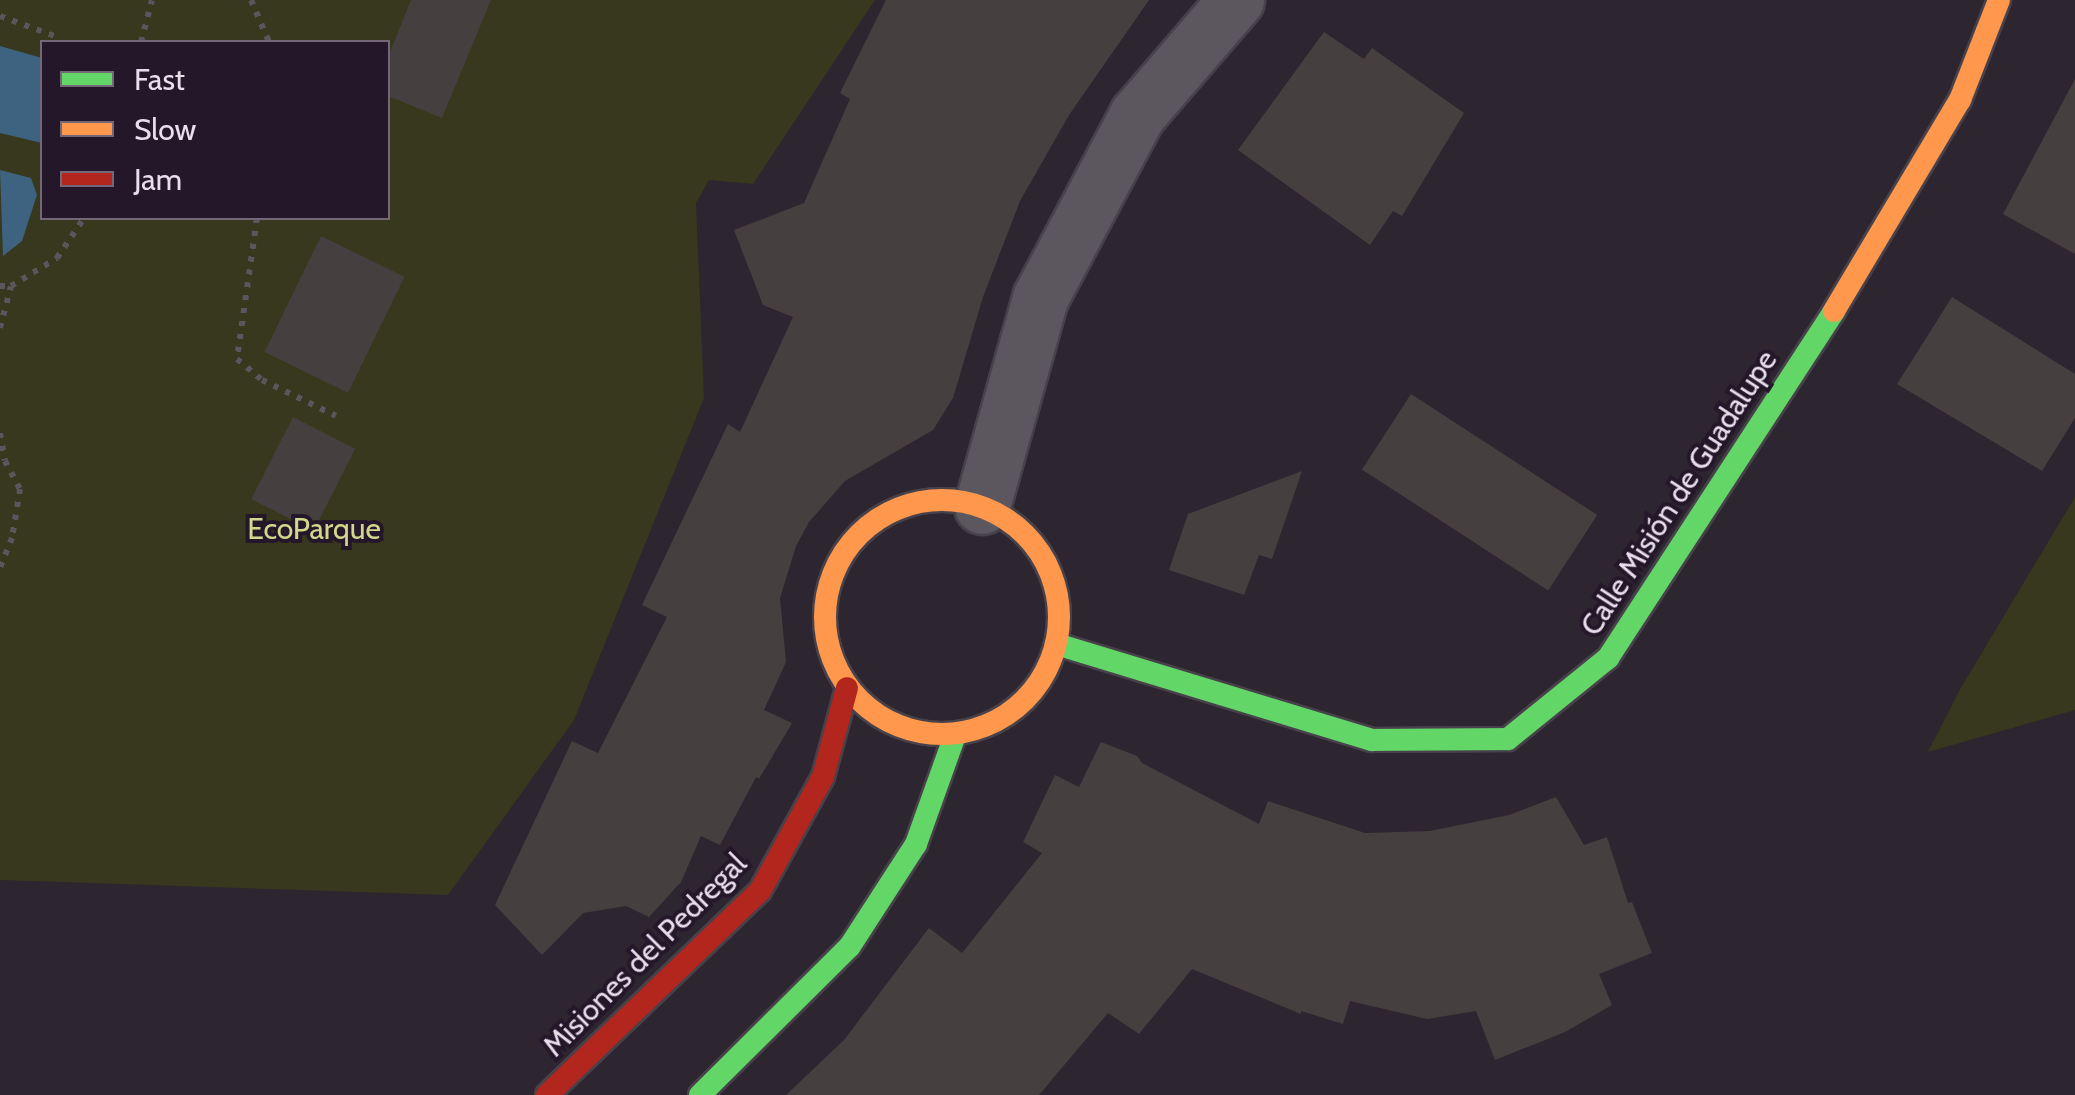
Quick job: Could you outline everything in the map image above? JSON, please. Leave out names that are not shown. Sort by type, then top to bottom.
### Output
[{"type":"street","points":[[982,506],[1040,298],[1137,115],[1236,0]]},
{"type":"street","name":"Calle Misión de Guadalupe","points":[[1056,644],[1372,740],[1508,738],[1608,658],[1857,275],[1960,100],[1999,0]]},
{"type":"street","points":[[945,500],[982,506],[1024,534],[1053,576],[1060,611],[1056,644],[1043,678],[1020,706],[990,726],[955,735],[902,726],[877,716],[847,688],[830,654],[824,618],[830,581],[848,548],[874,521],[909,504],[945,500]]},
{"type":"street","name":"Misiones del Pedregal","points":[[547,1095],[760,890],[823,777],[847,688]]},
{"type":"street","points":[[700,1095],[850,946],[916,844],[955,735]]},
{"type":"path","points":[[142,40],[152,0]]},
{"type":"path","points":[[251,0],[268,40]]},
{"type":"path","points":[[0,16],[60,38]]},
{"type":"path","points":[[0,286],[11,286],[58,258],[83,220]]},
{"type":"path","points":[[257,220],[237,360],[262,380],[336,416]]},
{"type":"path","points":[[0,328],[11,286]]},
{"type":"path","points":[[0,432],[6,461],[20,489],[12,538],[0,568]]},
{"type":"green space","name":"EcoParque","points":[[0,0],[875,0],[753,184],[709,180],[696,203],[704,398],[574,720],[448,895],[0,880]]},
{"type":"green space","points":[[2075,497],[2075,710],[1928,752],[1959,691]]},
{"type":"water","points":[[0,46],[40,57],[40,143],[0,133]]},
{"type":"water","points":[[0,170],[31,178],[37,195],[22,241],[3,256]]},
{"type":"building","points":[[411,0],[491,0],[442,118],[390,97],[390,52]]},
{"type":"building","points":[[886,0],[1149,0],[1069,115],[1020,201],[983,297],[953,398],[933,430],[845,481],[809,522],[796,546],[780,598],[786,662],[764,710],[792,723],[759,779],[756,777],[720,845],[701,836],[681,882],[649,917],[626,906],[583,913],[542,955],[495,905],[572,741],[598,753],[667,617],[642,605],[728,424],[740,432],[793,317],[763,305],[734,230],[804,203],[850,99],[840,93]]},
{"type":"building","points":[[1324,32],[1364,59],[1372,48],[1464,113],[1402,216],[1393,211],[1370,245],[1238,150]]},
{"type":"building","points":[[2075,79],[2075,254],[2003,214]]},
{"type":"building","points":[[321,236],[405,277],[348,393],[264,352]]},
{"type":"building","points":[[1952,297],[2075,374],[2075,418],[2042,471],[1897,384]]},
{"type":"building","points":[[1411,394],[1597,515],[1548,590],[1362,469]]},
{"type":"building","points":[[293,417],[355,449],[314,531],[251,499]]},
{"type":"building","points":[[1302,471],[1272,559],[1259,555],[1244,595],[1169,570],[1188,514]]},
{"type":"building","points":[[1101,742],[1137,756],[1142,763],[1259,824],[1268,801],[1365,833],[1430,831],[1509,815],[1556,797],[1584,845],[1607,837],[1628,903],[1632,902],[1652,953],[1599,974],[1612,1005],[1565,1032],[1495,1060],[1476,1011],[1427,1019],[1350,1001],[1343,1024],[1301,1014],[1192,969],[1139,1034],[1108,1013],[1039,1095],[786,1095],[844,1040],[929,928],[962,953],[1042,853],[1023,842],[1055,775],[1079,787]]},
{"type":"traffic: fast","points":[[1056,644],[1372,740],[1508,739],[1608,658],[1834,311]]},
{"type":"traffic: fast","points":[[700,1095],[850,946],[916,844],[955,735]]},
{"type":"traffic: slow","points":[[1834,311],[1960,100],[1999,0]]},
{"type":"traffic: slow","points":[[942,500],[987,509],[1025,534],[1050,572],[1059,617],[1050,662],[1025,700],[987,725],[942,734],[897,725],[859,700],[834,662],[825,617],[834,572],[859,534],[897,509],[942,500]]},
{"type":"traffic: jam","points":[[547,1095],[760,891],[823,777],[847,688]]}]
